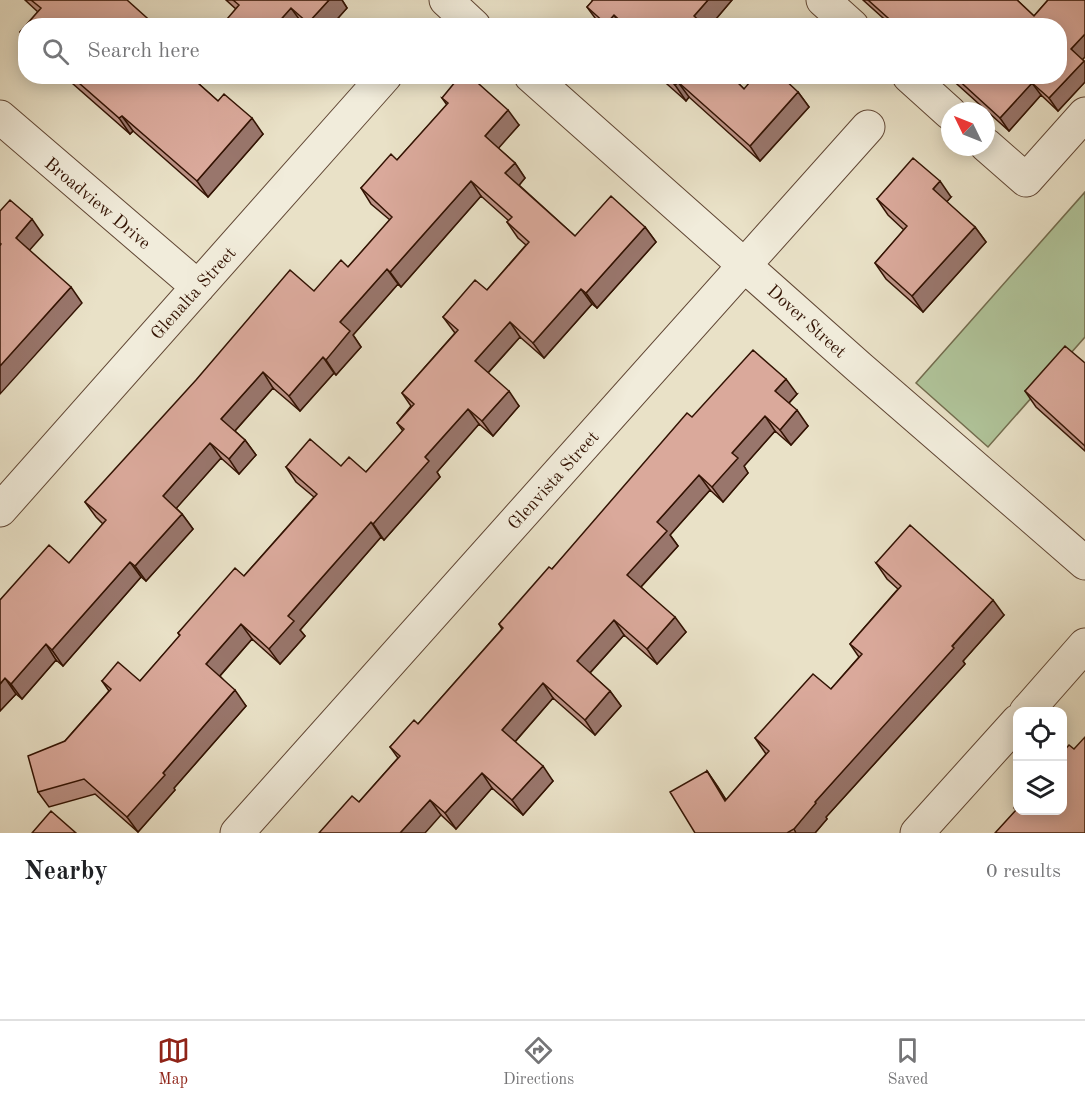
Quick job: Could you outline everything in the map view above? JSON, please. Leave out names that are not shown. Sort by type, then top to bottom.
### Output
[{"type":"street","points":[[823,0],[843,18]]},
{"type":"street","points":[[442,10],[458,18]]},
{"type":"street","name":"Glenalta Street","points":[[0,510],[378,84]]},
{"type":"street","name":"Dover Street","points":[[540,84],[744,266],[1085,563]]},
{"type":"street","points":[[918,84],[941,105]]},
{"type":"street","points":[[995,153],[1026,180],[1085,114]]},
{"type":"street","name":"Broadview Drive","points":[[0,117],[198,288]]},
{"type":"street","name":"Glenvista Street","points":[[237,833],[868,127]]},
{"type":"street","points":[[1030,707],[1085,645]]},
{"type":"street","points":[[917,833],[1013,725]]},
{"type":"green space","points":[[1085,192],[1085,337],[988,447],[916,383]]},
{"type":"building","points":[[31,0],[127,0],[147,18],[32,18],[41,8]]},
{"type":"building","points":[[233,0],[329,0],[313,18],[302,18],[291,8],[282,18],[228,18],[239,5]]},
{"type":"building","points":[[593,0],[708,0],[694,16],[696,18],[617,18],[614,15],[611,18],[599,18],[587,7]]},
{"type":"building","points":[[868,0],[1017,0],[1034,16],[1048,0],[1085,0],[1085,34],[1071,49],[1084,61],[1067,79],[1067,18],[888,18]]},
{"type":"building","points":[[80,84],[199,84],[218,101],[224,94],[252,118],[197,181],[122,116],[119,118]]},
{"type":"building","points":[[453,84],[479,84],[508,110],[485,136],[515,163],[505,173],[575,236],[611,196],[645,227],[586,293],[581,289],[533,343],[510,322],[475,361],[509,391],[482,421],[468,409],[425,457],[429,461],[373,524],[371,522],[288,616],[294,621],[269,649],[241,624],[206,664],[235,690],[127,817],[84,779],[38,792],[28,756],[65,741],[111,689],[102,681],[118,662],[140,681],[180,635],[178,633],[235,568],[244,576],[317,494],[286,467],[310,439],[341,466],[349,457],[366,472],[404,429],[397,423],[414,404],[402,393],[458,330],[443,317],[475,280],[487,290],[529,242],[507,222],[512,217],[471,181],[390,272],[387,269],[340,322],[350,331],[326,360],[323,357],[289,396],[263,372],[221,419],[245,440],[229,459],[210,443],[163,496],[182,514],[135,566],[130,562],[52,650],[46,644],[11,684],[5,678],[0,684],[0,600],[49,545],[69,563],[106,520],[85,502],[196,380],[290,270],[314,291],[341,260],[348,267],[392,217],[361,188],[391,154],[397,160],[448,103],[442,98]]},
{"type":"building","points":[[680,84],[739,84],[744,89],[748,84],[790,84],[798,92],[750,146]]},
{"type":"building","points":[[963,84],[1031,84],[1000,118],[995,113],[995,102],[982,102]]},
{"type":"building","points":[[1033,84],[1062,84],[1049,98]]},
{"type":"building","points":[[913,158],[940,181],[933,189],[975,227],[912,296],[875,263],[907,226],[877,199]]},
{"type":"building","points":[[10,200],[32,219],[16,238],[71,287],[0,366],[0,211]]},
{"type":"building","points":[[1065,346],[1085,363],[1085,446],[1025,391]]},
{"type":"building","points":[[753,350],[786,379],[775,391],[797,410],[780,430],[765,416],[732,453],[738,458],[712,487],[699,475],[657,522],[667,531],[627,575],[675,617],[647,649],[614,620],[577,661],[610,691],[585,720],[543,683],[502,730],[543,766],[512,800],[482,773],[445,813],[430,800],[400,833],[319,833],[352,796],[359,802],[400,756],[390,747],[414,720],[418,724],[503,628],[499,624],[549,567],[552,569],[687,413],[692,417]]},
{"type":"building","points":[[910,525],[993,600],[952,646],[954,648],[815,802],[794,829],[787,833],[695,833],[670,792],[707,771],[725,801],[769,751],[755,738],[813,674],[831,689],[862,654],[850,644],[901,586],[876,563]]},
{"type":"building","points":[[1085,737],[1085,833],[995,833],[1013,813],[1067,815],[1067,747],[1069,745],[1074,749]]},
{"type":"building","points":[[51,811],[76,833],[32,833]]}]
